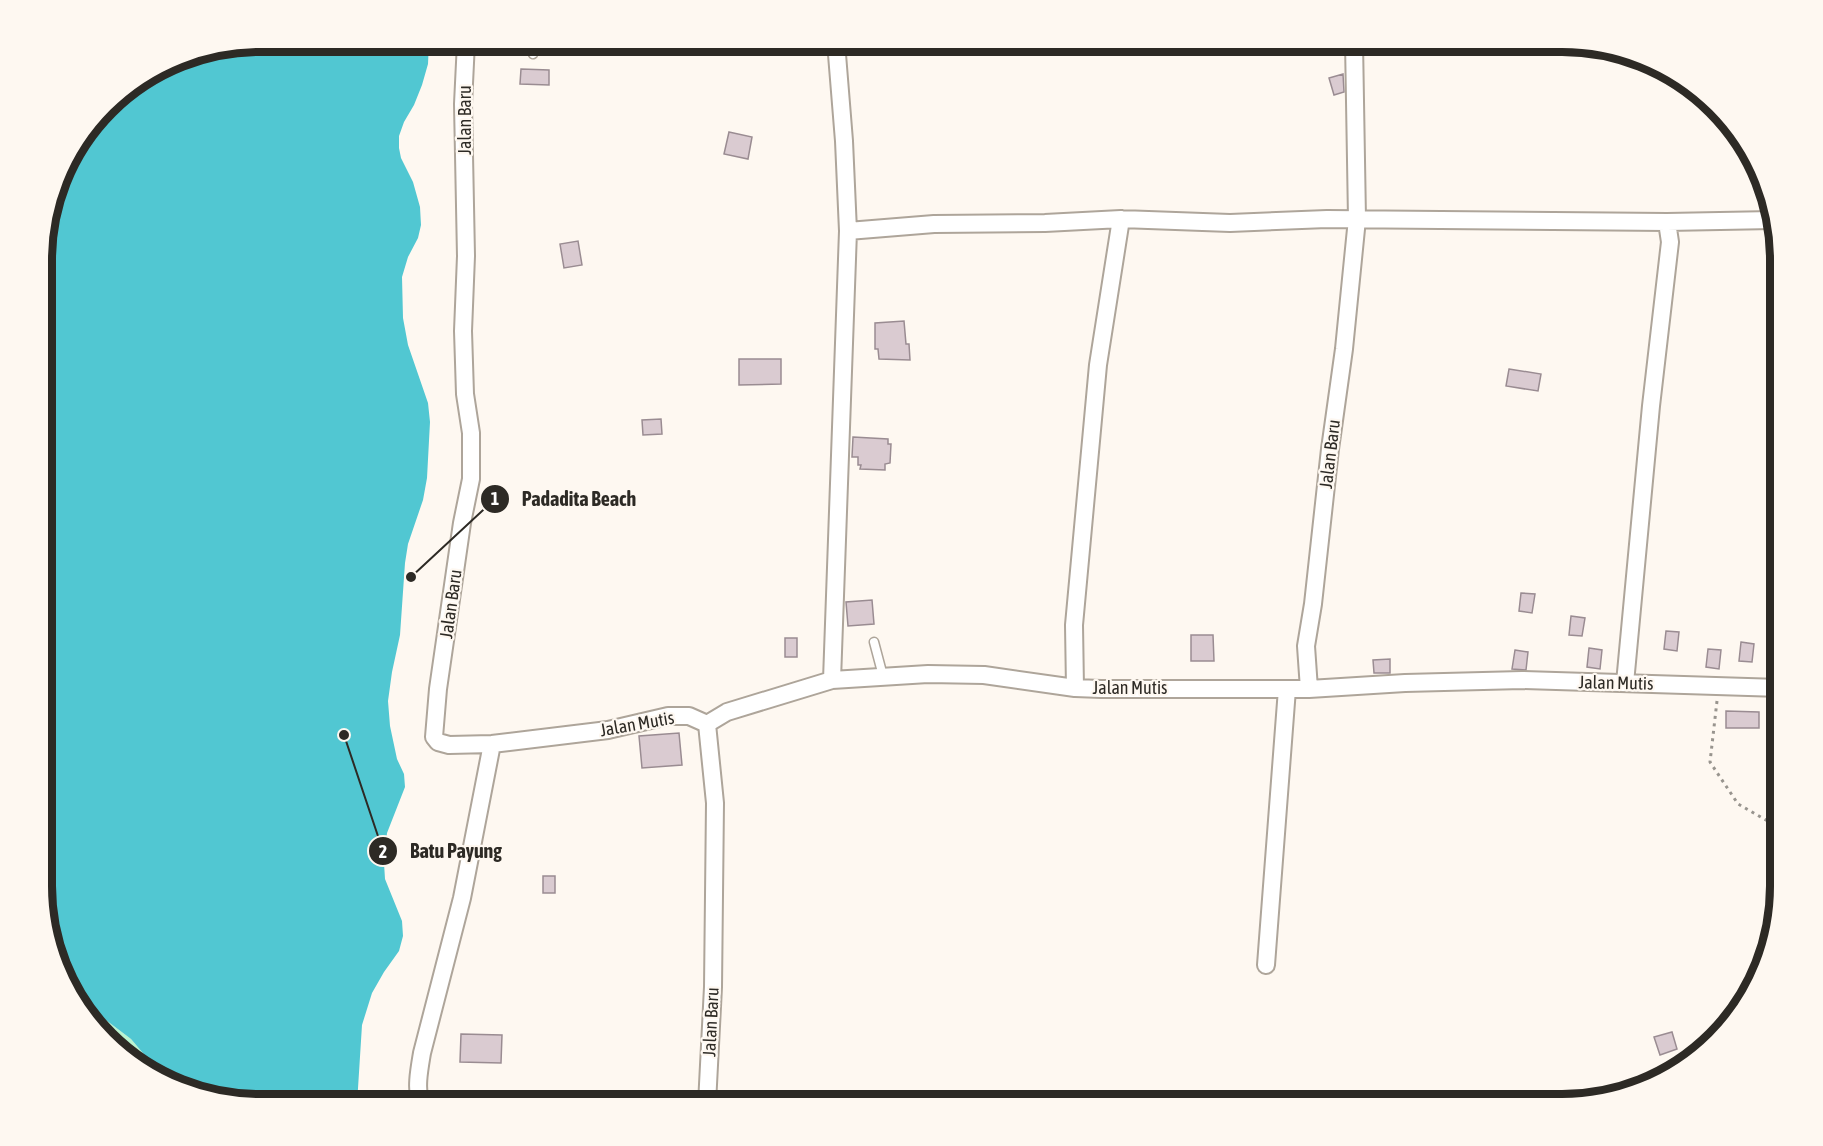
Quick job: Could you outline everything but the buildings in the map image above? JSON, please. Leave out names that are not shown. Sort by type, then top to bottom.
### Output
[{"type":"street","name":"Jalan Baru","points":[[1309,689],[1306,646],[1313,604],[1329,448],[1344,349],[1357,219],[1354,52]]},
{"type":"street","name":"Jalan Baru","points":[[466,53],[466,256],[463,331],[465,394],[471,433],[471,479],[462,523],[434,737],[442,744],[492,744]]},
{"type":"street","points":[[832,680],[848,231],[837,53]]},
{"type":"street","points":[[848,231],[934,224],[1046,223],[1121,219],[1230,223],[1357,219],[1667,222],[1766,220]]},
{"type":"street","points":[[1075,688],[1074,626],[1098,365],[1121,219]]},
{"type":"street","points":[[1625,683],[1670,242],[1667,222]]},
{"type":"street","name":"Jalan Mutis","points":[[492,744],[608,730],[669,716],[689,716],[706,724],[727,712],[832,680],[928,674],[984,675],[1075,688],[1309,689],[1510,680],[1770,688]]},
{"type":"street","points":[[1266,965],[1287,689]]},
{"type":"street","name":"Jalan Baru","points":[[706,724],[715,803],[713,987],[708,1094]]},
{"type":"street","points":[[417,1094],[422,1053],[462,898],[492,744]]},
{"type":"lane","points":[[874,642],[883,676]]},
{"type":"path","points":[[1718,687],[1710,762],[1738,804],[1770,822]]},
{"type":"green space","points":[[97,1014],[131,1039],[150,1061],[113,1033]]},
{"type":"water","points":[[247,53],[429,53],[422,85],[399,136],[401,158],[413,182],[420,207],[421,225],[402,277],[403,318],[408,345],[428,403],[430,422],[427,478],[423,500],[408,544],[400,635],[388,701],[390,726],[397,759],[404,774],[405,787],[387,833],[385,879],[402,921],[403,936],[399,951],[372,993],[362,1025],[358,1094],[261,1094],[234,1092],[207,1086],[181,1078],[157,1066],[150,1061],[131,1039],[97,1014],[88,1001],[68,965],[54,912],[52,885],[52,261],[54,234],[64,194],[80,157],[104,123],[123,104],[145,88],[181,68],[220,57]]},
{"type":"place","name":"Padadita Beach","points":[[411,577]]},
{"type":"place","name":"Batu Payung","points":[[344,735]]}]
